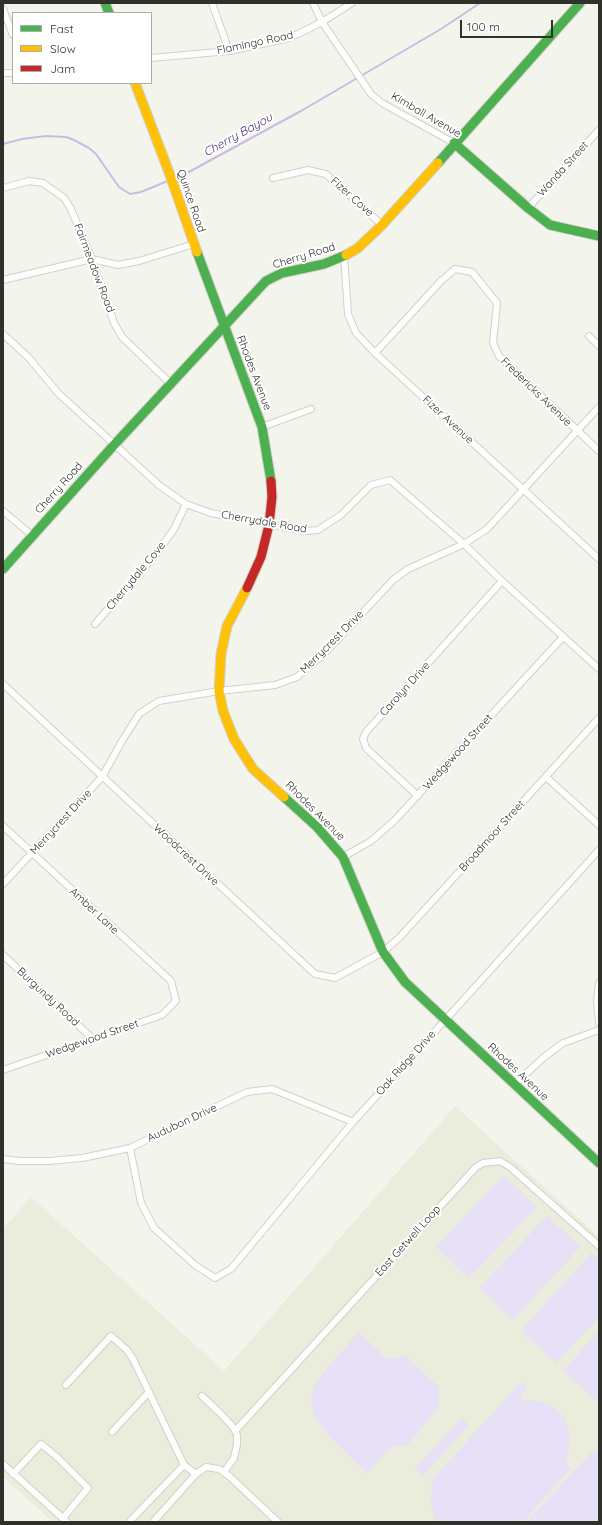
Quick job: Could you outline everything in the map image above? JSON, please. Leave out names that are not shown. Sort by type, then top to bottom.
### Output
[{"type":"main road","name":"Cherry Road","points":[[3,569],[114,445],[266,282],[282,273],[324,264],[344,256],[358,248],[382,225],[580,3]]},
{"type":"main road","name":"Quince Road","points":[[135,84],[172,179],[224,326]]},
{"type":"main road","name":"Kimball Avenue","points":[[454,143],[528,208],[550,225],[599,236]]},
{"type":"main road","name":"Rhodes Avenue","points":[[224,326],[262,428],[272,497],[269,525],[261,557],[227,626],[221,654],[219,691],[223,711],[234,739],[254,769],[317,827],[344,857],[383,952],[405,982],[599,1164]]},
{"type":"street","points":[[212,3],[229,51]]},
{"type":"street","name":"Kimball Avenue","points":[[313,3],[322,22],[365,87],[382,103],[454,143]]},
{"type":"street","name":"Flamingo Road","points":[[152,58],[229,51],[285,39],[322,22],[352,3]]},
{"type":"street","points":[[3,9],[12,32]]},
{"type":"street","name":"Wanda Street","points":[[528,208],[599,130]]},
{"type":"street","name":"Fizer Cove","points":[[273,178],[308,170],[326,174],[382,225]]},
{"type":"street","name":"Fairmeadow Road","points":[[3,188],[29,181],[43,183],[64,198],[71,209],[92,259],[114,323],[122,337],[171,384]]},
{"type":"street","points":[[3,280],[92,259],[118,265],[139,261],[194,244]]},
{"type":"street","name":"Fizer Avenue","points":[[344,256],[348,314],[356,333],[375,353],[599,559]]},
{"type":"street","name":"Fredericks Avenue","points":[[375,353],[450,273],[455,269],[472,272],[497,303],[493,343],[499,356],[599,451]]},
{"type":"street","name":"Cherrydale Road","points":[[3,334],[28,358],[58,393],[160,486],[186,504],[211,513],[269,525],[306,531],[318,530],[340,515],[371,485],[390,480],[464,544],[502,581],[599,669]]},
{"type":"street","points":[[589,336],[599,346]]},
{"type":"street","name":"Merrycrest Drive","points":[[3,884],[102,777],[122,740],[139,714],[159,700],[219,691],[275,685],[297,677],[326,652],[393,580],[408,569],[464,544],[487,529],[576,430],[599,407]]},
{"type":"street","name":"Rhodes Avenue","points":[[262,428],[311,409]]},
{"type":"street","name":"Cherrydale Cove","points":[[95,624],[157,553],[174,529],[186,504]]},
{"type":"street","points":[[3,511],[33,536]]},
{"type":"street","name":"Carolyn Drive","points":[[418,796],[366,748],[363,740],[366,732],[502,581]]},
{"type":"street","name":"Wedgewood Street","points":[[344,857],[371,841],[394,821],[563,637]]},
{"type":"street","name":"Woodcrest Drive","points":[[3,684],[315,974],[335,978],[383,952]]},
{"type":"street","name":"Broadmoor Street","points":[[383,952],[404,932],[599,718]]},
{"type":"street","points":[[546,777],[599,825]]},
{"type":"street","name":"Amber Lane","points":[[3,826],[170,981],[176,1001]]},
{"type":"street","name":"Oak Ridge Drive","points":[[130,1148],[141,1203],[154,1228],[194,1265],[215,1278],[231,1269],[353,1122],[599,850]]},
{"type":"street","name":"Burgundy Road","points":[[3,956],[93,1039]]},
{"type":"street","points":[[599,983],[596,1001],[599,1023]]},
{"type":"street","name":"Wedgewood Street","points":[[3,1070],[162,1015],[176,1001]]},
{"type":"street","points":[[514,1085],[543,1058],[563,1043],[599,1030]]},
{"type":"street","name":"Audubon Drive","points":[[3,1159],[20,1161],[49,1161],[82,1158],[130,1148],[247,1092],[272,1089],[353,1122]]},
{"type":"street","name":"East Getwell Loop","points":[[235,1431],[471,1172],[483,1163],[500,1161],[510,1166],[599,1246]]},
{"type":"street","points":[[66,1385],[111,1336],[133,1358],[184,1465],[196,1474]]},
{"type":"street","points":[[112,1432],[149,1392]]},
{"type":"street","points":[[202,1396],[222,1415],[237,1435],[237,1445],[234,1458],[224,1472]]},
{"type":"street","points":[[3,1464],[13,1474],[65,1520],[88,1488],[57,1457],[41,1444],[13,1474]]},
{"type":"street","points":[[129,1522],[184,1465]]},
{"type":"street","points":[[153,1522],[196,1474],[206,1467],[219,1469],[224,1472],[278,1522]]},
{"type":"shaded area","points":[[455,1106],[599,1237],[599,1522],[53,1522],[3,1477],[3,1229],[31,1197],[224,1371]]},
{"type":"shaded area","points":[[504,1175],[537,1207],[469,1278],[436,1247]]},
{"type":"shaded area","points":[[547,1216],[580,1247],[513,1320],[479,1288]]},
{"type":"shaded area","points":[[591,1253],[599,1260],[599,1317],[556,1363],[521,1331]]},
{"type":"shaded area","points":[[599,1331],[599,1403],[563,1371]]},
{"type":"shaded area","points":[[359,1332],[387,1359],[405,1356],[439,1387],[439,1407],[407,1445],[392,1446],[367,1473],[329,1436],[315,1417],[311,1403],[314,1386],[327,1368]]},
{"type":"shaded area","points":[[521,1382],[527,1388],[520,1397],[523,1400],[539,1401],[549,1404],[565,1419],[570,1441],[566,1464],[571,1469],[523,1522],[436,1522],[431,1507],[433,1483],[431,1481]]},
{"type":"shaded area","points":[[461,1418],[469,1425],[423,1476],[415,1469]]},
{"type":"shaded area","points":[[594,1450],[599,1454],[599,1522],[526,1522]]},
{"type":"waterway","name":"Cherry Bayou","points":[[174,179],[301,111],[441,29],[480,3]]},
{"type":"waterway","name":"Cherry Bayou","points":[[3,144],[22,139],[46,136],[66,137],[74,140],[89,148],[96,154],[119,187],[130,194],[141,192],[170,180]]},
{"type":"traffic: fast","points":[[105,3],[109,12]]},
{"type":"traffic: fast","points":[[438,163],[580,3]]},
{"type":"traffic: fast","points":[[454,143],[528,208],[550,225],[599,236]]},
{"type":"traffic: fast","points":[[197,252],[262,427],[271,481]]},
{"type":"traffic: fast","points":[[3,569],[114,445],[266,281],[282,273],[324,264],[346,255]]},
{"type":"traffic: fast","points":[[284,797],[317,827],[343,857],[383,952],[405,982],[599,1163]]},
{"type":"traffic: slow","points":[[135,84],[197,252]]},
{"type":"traffic: slow","points":[[346,255],[358,248],[382,225],[438,163]]},
{"type":"traffic: slow","points":[[247,588],[227,626],[221,654],[219,691],[223,711],[234,739],[253,769],[284,797]]},
{"type":"traffic: jam","points":[[247,588],[261,557],[269,525],[272,497],[271,481]]}]
